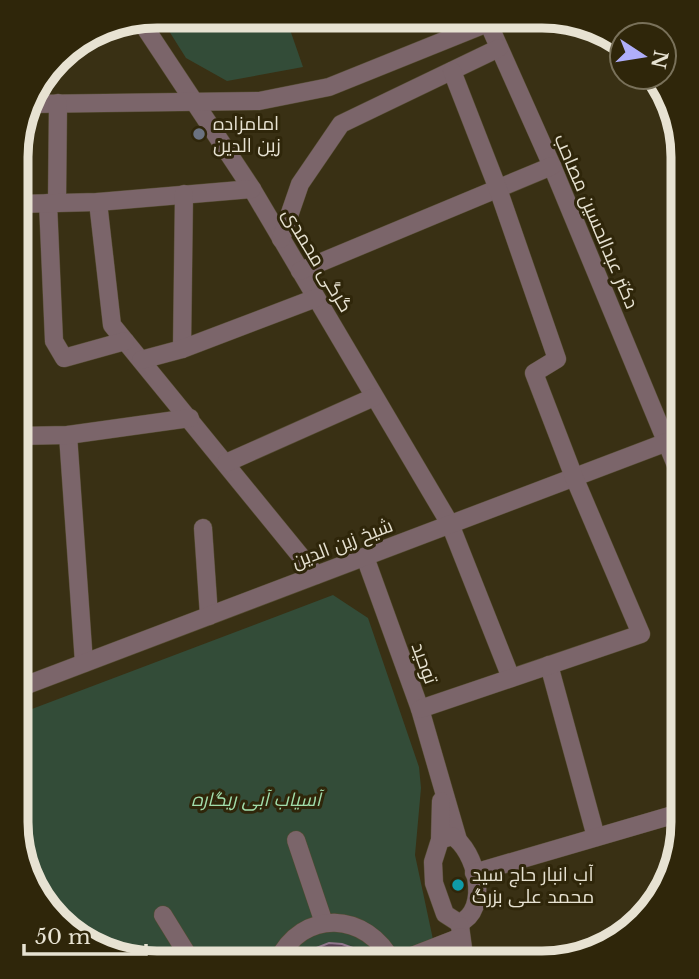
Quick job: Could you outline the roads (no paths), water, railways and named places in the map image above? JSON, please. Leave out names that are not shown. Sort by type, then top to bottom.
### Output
[{"type":"street","points":[[40,104],[259,101],[329,87],[470,28]]},
{"type":"street","name":"دکتر عبدالحسین مصاحب","points":[[490,28],[552,166],[671,456]]},
{"type":"street","name":"گرگی محمدی","points":[[146,29],[251,189],[450,524],[511,678]]},
{"type":"street","points":[[281,239],[300,184],[341,124],[499,48]]},
{"type":"street","points":[[419,709],[641,634],[574,477],[534,373],[557,359],[498,189],[452,71]]},
{"type":"street","points":[[58,103],[52,203],[54,341],[64,358],[125,341]]},
{"type":"street","points":[[300,271],[552,166]]},
{"type":"street","points":[[28,204],[98,202],[251,189]]},
{"type":"street","points":[[182,349],[184,194]]},
{"type":"street","points":[[98,202],[112,325],[316,575]]},
{"type":"street","points":[[141,360],[182,349],[316,298]]},
{"type":"street","points":[[226,463],[374,397]]},
{"type":"street","points":[[28,436],[68,435],[190,418]]},
{"type":"street","points":[[68,435],[84,663]]},
{"type":"street","name":"شیخ زین الدین","points":[[28,684],[671,441]]},
{"type":"street","points":[[203,528],[209,616]]},
{"type":"street","name":"توحید","points":[[365,557],[419,709],[458,840],[466,849],[474,873]]},
{"type":"street","points":[[549,665],[596,837]]},
{"type":"street","name":"توحید","points":[[441,785],[440,840],[433,862],[434,883],[445,914],[461,930]]},
{"type":"street","points":[[418,951],[461,930],[472,915],[476,905],[474,873],[671,815]]},
{"type":"street","points":[[440,840],[452,836],[458,840]]},
{"type":"street","points":[[296,840],[324,923]]},
{"type":"street","points":[[163,915],[185,951]]},
{"type":"street","points":[[283,951],[296,936],[324,923],[353,925],[377,939],[386,951]]},
{"type":"street","points":[[461,930],[464,951]]},
{"type":"place","name":"امامزاده زین الدین","points":[[199,134]]},
{"type":"place","name":"آب انبار حاج سید محمد علی بزرگ","points":[[458,885]]},
{"type":"park label","name":"آسیاب آبی ریگاره","points":[[256,799]]}]
